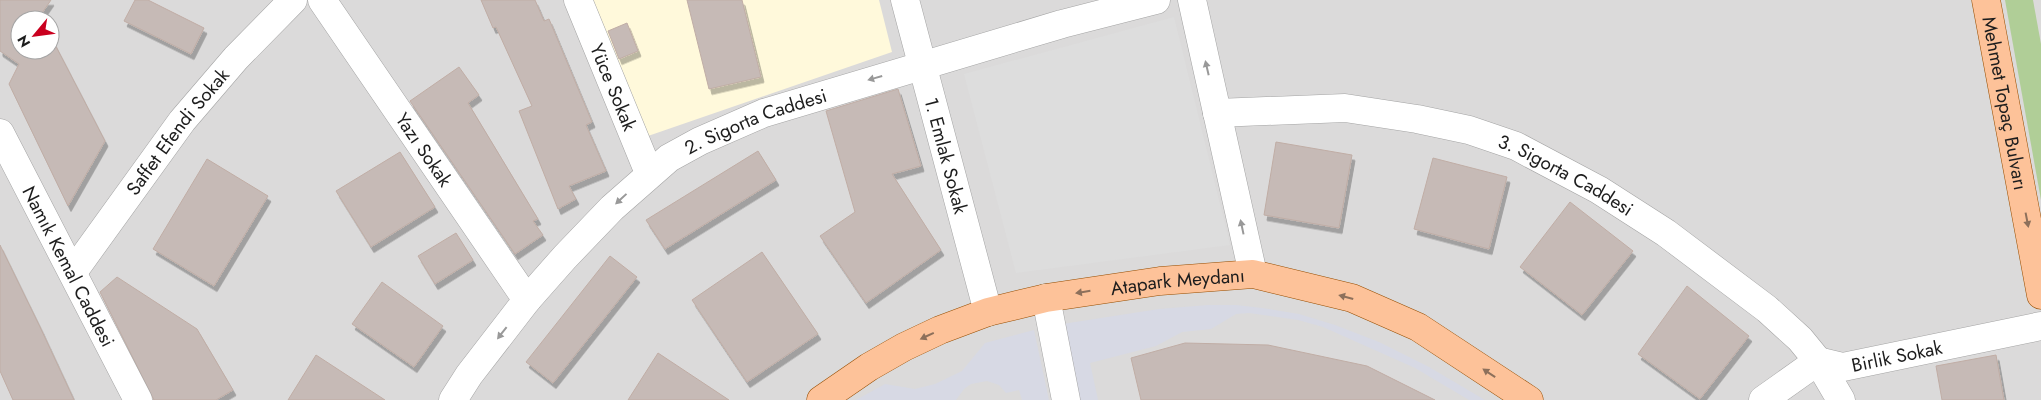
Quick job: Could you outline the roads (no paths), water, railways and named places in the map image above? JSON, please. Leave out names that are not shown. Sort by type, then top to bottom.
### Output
[{"type":"main road","name":"Mehmet Topaç Bulvarı","points":[[1986,0],[2041,295]]},
{"type":"main road","name":"Atapark Meydanı","points":[[821,400],[869,367],[904,347],[940,330],[988,312],[1046,298],[1160,280],[1253,274],[1352,298],[1418,327],[1530,400]]},
{"type":"street","name":"Saffet Efendi Sokak","points":[[73,272],[182,121],[236,58],[293,0]]},
{"type":"street","name":"Yazı Sokak","points":[[322,0],[527,300]]},
{"type":"street","name":"Yüce Sokak","points":[[578,0],[649,174]]},
{"type":"street","name":"1. Emlak Sokak","points":[[905,0],[988,312]]},
{"type":"street","name":"2. Sigorta Caddesi","points":[[453,400],[469,375],[527,300],[612,208],[669,158],[700,141],[764,113],[1062,24],[1156,0]]},
{"type":"street","points":[[1192,0],[1253,274]]},
{"type":"street","name":"3. Sigorta Caddesi","points":[[1217,112],[1345,108],[1417,118],[1469,130],[1516,146],[1599,190],[1666,233],[1767,309],[1800,339],[1818,360],[1841,400]]},
{"type":"street","name":"Namık Kemal Caddesi","points":[[0,133],[138,400]]},
{"type":"street","points":[[1046,298],[1066,400]]},
{"type":"street","name":"Birlik Sokak","points":[[1818,360],[1843,367],[2041,326]]},
{"type":"street","points":[[1763,400],[1818,360]]}]
